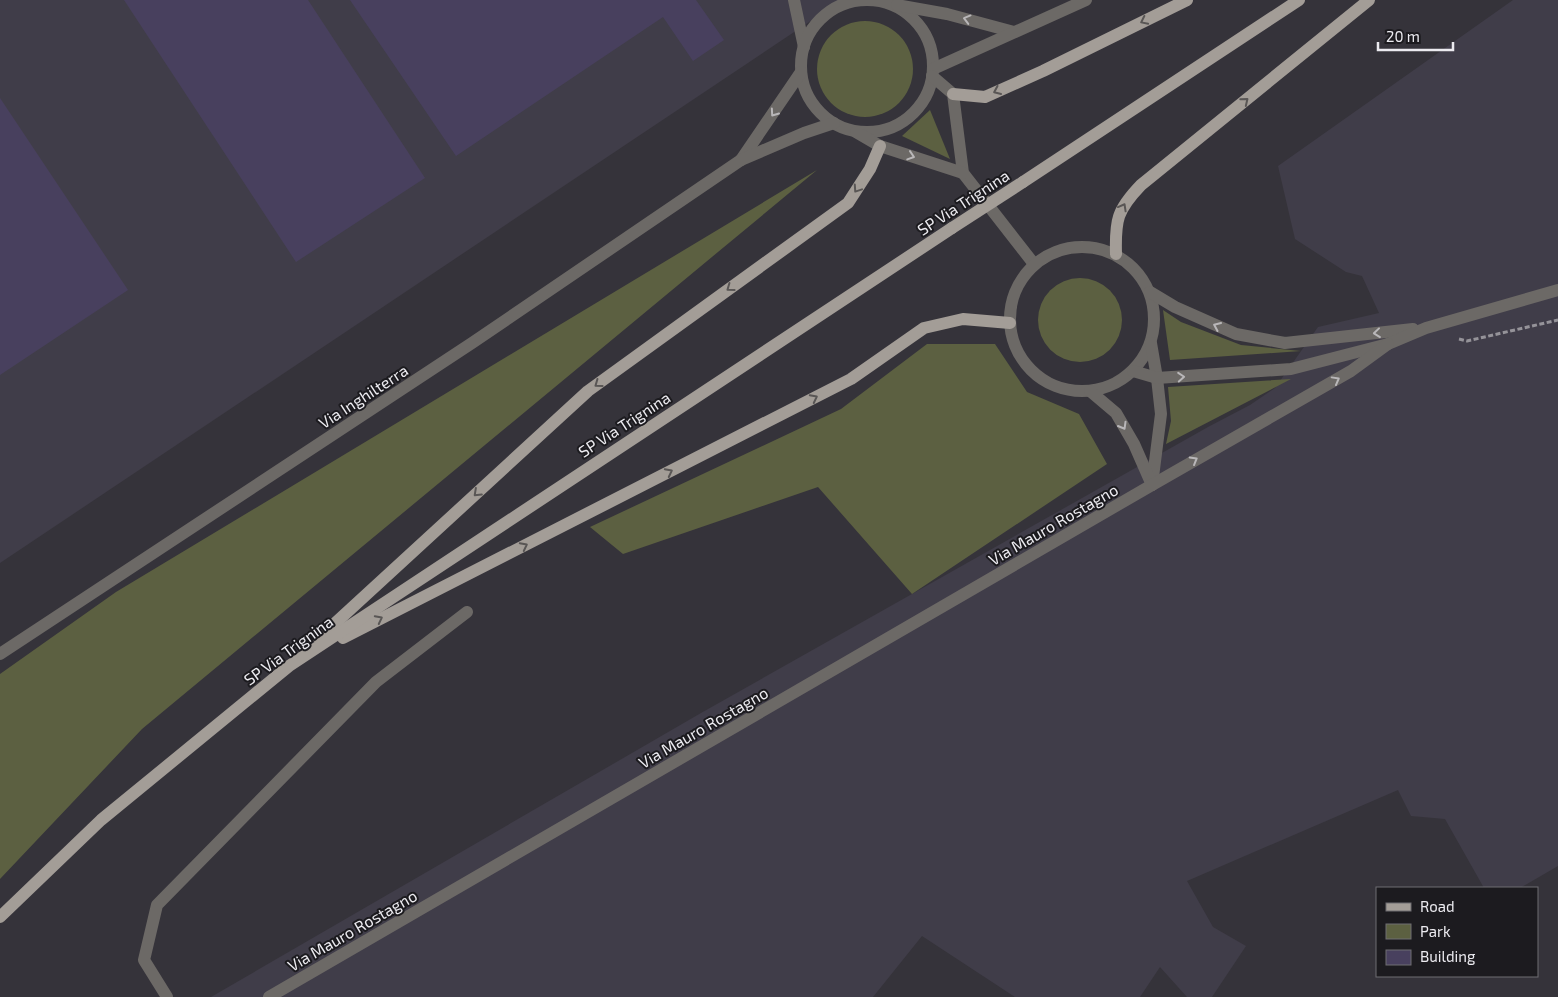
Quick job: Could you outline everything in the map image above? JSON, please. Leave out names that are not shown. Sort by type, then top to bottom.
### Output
[{"type":"main road","points":[[953,94],[985,97],[1043,71],[1187,0]]},
{"type":"main road","name":"SP Via Trignina","points":[[0,917],[101,820],[289,666],[1299,0]]},
{"type":"main road","points":[[1116,254],[1115,230],[1119,212],[1141,185],[1369,0]]},
{"type":"main road","points":[[289,666],[588,391],[848,202],[870,169],[880,146]]},
{"type":"main road","points":[[289,666],[851,379],[924,328],[963,319],[1010,323]]},
{"type":"street","points":[[794,0],[804,46]]},
{"type":"street","points":[[932,72],[1014,32],[1086,0]]},
{"type":"street","points":[[963,173],[880,146],[824,116],[812,102],[804,85],[801,59],[804,46],[809,34],[822,18],[850,1],[876,1],[947,14],[1014,32]]},
{"type":"street","points":[[851,130],[865,132],[892,127],[914,112],[929,89],[932,55],[928,41],[921,29],[906,14],[888,4]]},
{"type":"street","name":"Via Inghilterra","points":[[741,160],[801,72]]},
{"type":"street","points":[[932,72],[953,94],[963,173],[1034,264]]},
{"type":"street","name":"Via Inghilterra","points":[[0,654],[472,343],[741,160],[804,133],[834,123]]},
{"type":"street","points":[[1074,246],[1088,246],[1116,254],[1136,270],[1150,292],[1155,318],[1151,343],[1146,353],[1133,371],[1113,384],[1090,391],[1075,391],[1061,388],[1048,382],[1035,374],[1025,364],[1017,352],[1012,338],[1010,323],[1011,304],[1018,285],[1034,264],[1046,256],[1074,246]]},
{"type":"street","points":[[1133,371],[1157,378],[1291,369],[1388,344],[1426,328],[1558,290]]},
{"type":"street","points":[[1150,292],[1175,307],[1236,334],[1286,343],[1426,328]]},
{"type":"street","points":[[1151,343],[1157,378],[1160,414],[1152,485]]},
{"type":"street","name":"Via Mauro Rostagno","points":[[269,997],[1351,371],[1388,344]]},
{"type":"street","points":[[1090,391],[1116,413],[1134,444],[1152,485]]},
{"type":"street","points":[[168,997],[144,960],[157,905],[376,682],[467,612]]},
{"type":"path","points":[[1426,328],[1467,341],[1558,320]]},
{"type":"shaded area","points":[[0,0],[842,0],[0,563]]},
{"type":"shaded area","points":[[1513,0],[1558,0],[1558,866],[1522,887],[1483,887],[1445,819],[1411,816],[1398,790],[1187,881],[1213,927],[1246,946],[1212,997],[1187,997],[1160,967],[1140,997],[1015,997],[922,936],[873,997],[211,997],[701,713],[1250,405],[1275,388],[1318,327],[1379,313],[1362,276],[1346,272],[1295,239],[1278,166]]},
{"type":"green space","points":[[865,21],[883,24],[899,35],[910,51],[913,69],[910,87],[899,103],[883,114],[865,117],[847,114],[831,103],[820,87],[817,69],[820,51],[831,35],[847,24]]},
{"type":"green space","points":[[930,110],[950,159],[902,136]]},
{"type":"green space","points":[[817,170],[142,729],[0,879],[0,674],[116,592]]},
{"type":"green space","points":[[1072,278],[1088,278],[1104,285],[1115,296],[1122,312],[1119,336],[1110,350],[1104,355],[1088,362],[1072,362],[1056,355],[1045,344],[1038,328],[1038,312],[1045,296],[1056,285]]},
{"type":"green space","points":[[1163,310],[1181,322],[1241,345],[1301,351],[1170,360]]},
{"type":"green space","points":[[927,344],[995,344],[1027,392],[1079,414],[1107,464],[912,594],[818,487],[623,554],[590,527],[841,409]]},
{"type":"green space","points":[[1291,379],[1166,444],[1171,421],[1168,387]]},
{"type":"building","points":[[124,0],[308,0],[425,178],[296,262]]},
{"type":"building","points":[[350,0],[696,0],[724,40],[693,61],[663,17],[456,156]]},
{"type":"building","points":[[0,98],[128,290],[0,375]]}]
